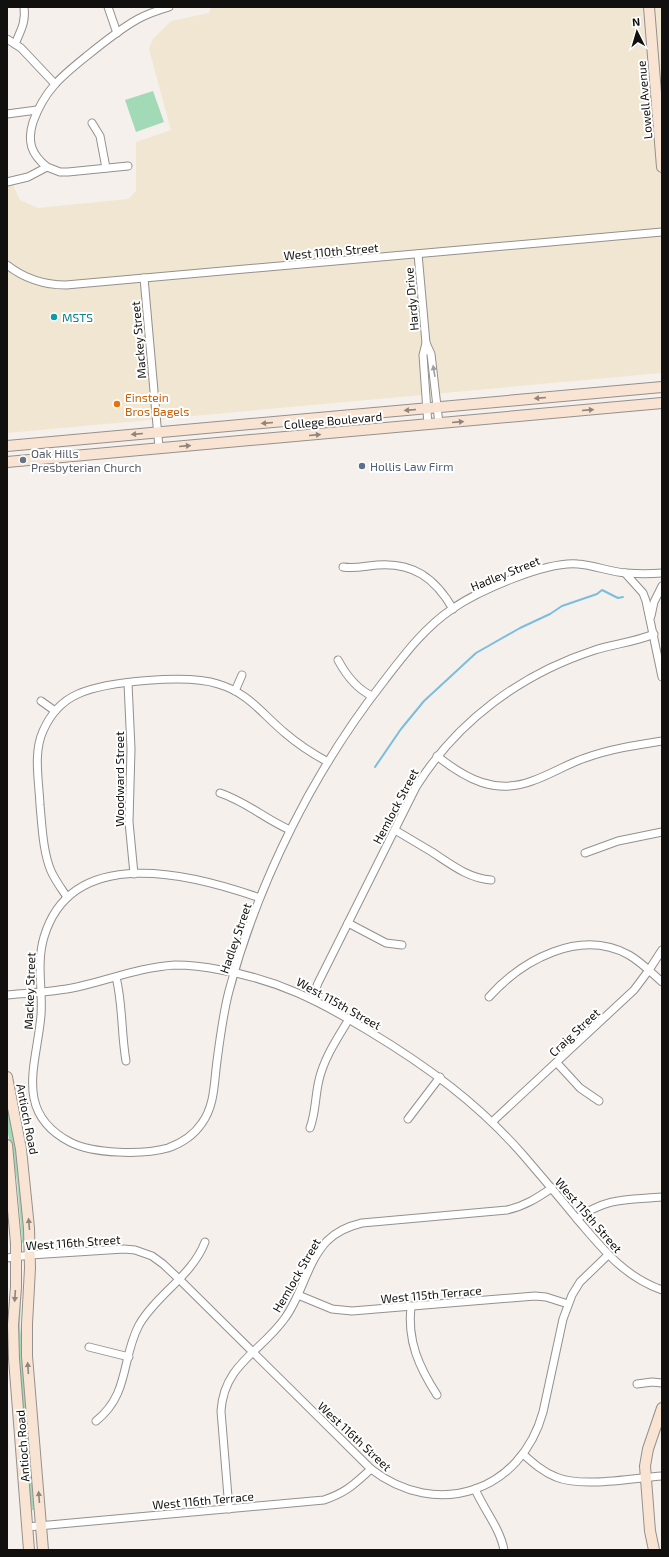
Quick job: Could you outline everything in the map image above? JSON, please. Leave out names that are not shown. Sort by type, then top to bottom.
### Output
[{"type":"main road","name":"Lowell Avenue","points":[[649,7],[662,167]]},
{"type":"main road","name":"College Boulevard","points":[[7,446],[662,387]]},
{"type":"main road","name":"College Boulevard","points":[[7,462],[662,403]]},
{"type":"main road","name":"Antioch Road","points":[[7,1077],[19,1132],[23,1163],[30,1255],[28,1356],[43,1550]]},
{"type":"main road","name":"Antioch Road","points":[[7,1145],[12,1194],[11,1258],[14,1359],[29,1550]]},
{"type":"main road","points":[[654,1550],[650,1532],[645,1466],[662,1408]]},
{"type":"street","points":[[15,44],[24,25],[24,7]]},
{"type":"street","points":[[108,7],[117,33]]},
{"type":"street","points":[[128,166],[60,172],[47,167],[38,160],[31,146],[31,130],[37,110],[48,91],[65,74],[117,33],[138,19],[169,7]]},
{"type":"street","points":[[7,39],[27,54],[55,84]]},
{"type":"street","points":[[7,114],[37,110]]},
{"type":"street","points":[[92,123],[100,136],[106,168]]},
{"type":"street","points":[[7,182],[28,177],[47,167]]},
{"type":"street","name":"West 110th Street","points":[[7,265],[27,278],[44,284],[57,285],[662,232]]},
{"type":"street","name":"Hardy Drive","points":[[418,254],[426,343],[423,355],[428,425]]},
{"type":"street","name":"Mackey Street","points":[[144,278],[159,448]]},
{"type":"street","name":"Hardy Drive","points":[[426,343],[431,354],[439,424]]},
{"type":"street","name":"Hadley Street","points":[[122,1151],[157,1150],[170,1147],[187,1138],[203,1122],[212,1101],[222,1023],[234,972],[260,898],[290,830],[328,762],[358,714],[417,639],[432,624],[474,596],[498,585],[546,568],[574,563],[625,573],[662,573]]},
{"type":"street","points":[[343,567],[359,568],[390,565],[402,566],[415,570],[435,583],[453,609]]},
{"type":"street","points":[[625,573],[643,593],[654,634],[662,677]]},
{"type":"street","points":[[650,618],[654,602],[662,586]]},
{"type":"street","name":"Hemlock Street","points":[[312,998],[318,983],[416,787],[437,756],[457,734],[502,696],[530,679],[595,650],[654,634]]},
{"type":"street","points":[[338,660],[346,674],[356,685],[365,693],[372,696]]},
{"type":"street","points":[[235,691],[242,676]]},
{"type":"street","points":[[67,897],[48,865],[40,803],[38,750],[43,730],[54,711],[78,694],[90,690],[128,683],[162,680],[194,680],[219,684],[254,702],[284,733],[300,745],[328,762]]},
{"type":"street","name":"Woodward Street","points":[[128,683],[131,749],[129,822],[134,874]]},
{"type":"street","points":[[40,702],[54,711]]},
{"type":"street","points":[[437,756],[471,779],[495,786],[508,786],[531,782],[584,758],[605,752],[662,741]]},
{"type":"street","points":[[220,793],[238,800],[263,817],[290,830]]},
{"type":"street","points":[[395,830],[462,872],[476,878],[491,880]]},
{"type":"street","points":[[585,853],[618,841],[662,832]]},
{"type":"street","name":"Mackey Street","points":[[122,1151],[90,1148],[71,1142],[54,1131],[42,1117],[34,1099],[31,1082],[41,1015],[39,963],[43,940],[47,927],[54,913],[67,897],[86,884],[98,879],[112,876],[134,874],[158,874],[192,878],[224,886],[260,898]]},
{"type":"street","points":[[348,923],[386,943],[402,945]]},
{"type":"street","points":[[489,997],[506,980],[531,962],[549,953],[570,946],[591,945],[617,950],[637,961],[662,982]]},
{"type":"street","name":"Craig Street","points":[[492,1122],[634,990],[662,950]]},
{"type":"street","name":"West 115th Street","points":[[7,995],[74,988],[157,967],[177,965],[206,967],[234,972],[268,981],[312,998],[396,1047],[440,1077],[465,1097],[515,1146],[608,1255],[623,1269],[636,1278],[662,1290]]},
{"type":"street","points":[[116,977],[121,1002],[123,1044],[126,1061]]},
{"type":"street","points":[[310,1128],[313,1119],[319,1080],[324,1064],[349,1019]]},
{"type":"street","points":[[556,1063],[580,1088],[599,1101]]},
{"type":"street","points":[[408,1119],[440,1077]]},
{"type":"street","name":"Hemlock Street","points":[[230,1509],[221,1411],[222,1402],[229,1380],[234,1371],[284,1319],[298,1295],[320,1250],[331,1237],[345,1228],[362,1224],[507,1210],[529,1204],[552,1188]]},
{"type":"street","points":[[577,1219],[596,1206],[607,1202],[662,1197]]},
{"type":"street","points":[[96,1421],[114,1402],[122,1383],[136,1332],[146,1314],[191,1267],[202,1250],[205,1242]]},
{"type":"street","name":"West 116th Street","points":[[11,1258],[30,1255],[112,1249],[135,1250],[157,1259],[371,1469],[393,1484],[407,1490],[427,1494],[453,1494],[475,1489],[493,1481],[504,1473],[529,1446],[539,1426],[563,1319],[568,1304],[580,1282],[608,1255]]},
{"type":"street","name":"West 115th Terrace","points":[[298,1295],[325,1306],[352,1312],[535,1296],[546,1297],[568,1304]]},
{"type":"street","points":[[411,1306],[410,1322],[412,1340],[417,1360],[437,1395]]},
{"type":"street","points":[[89,1347],[129,1357]]},
{"type":"street","points":[[637,1384],[652,1382],[662,1383]]},
{"type":"street","points":[[523,1454],[546,1472],[560,1479],[572,1482],[662,1476]]},
{"type":"street","name":"West 116th Terrace","points":[[27,1527],[324,1500],[340,1495],[348,1490],[371,1469]]},
{"type":"street","points":[[475,1489],[486,1512],[500,1534],[504,1550]]},
{"type":"shaded area","points":[[211,7],[662,7],[662,373],[7,433],[7,186],[13,185],[20,200],[38,208],[128,199],[136,191],[136,142],[171,130],[149,49],[153,39],[171,21],[209,13]]},
{"type":"green space","points":[[153,91],[164,122],[136,132],[125,100]]},
{"type":"green space","points":[[7,1100],[16,1142],[24,1223],[24,1243],[22,1243],[17,1181],[7,1128]]},
{"type":"green space","points":[[20,1275],[22,1275],[20,1324],[34,1510],[32,1510],[31,1504],[28,1465],[24,1446],[16,1340]]},
{"type":"waterway","points":[[375,767],[401,729],[424,701],[476,653],[520,628],[550,614],[562,606],[597,594],[602,590],[618,598],[623,597]]},
{"type":"place","name":"MSTS","points":[[54,317]]},
{"type":"place","name":"Einstein Bros Bagels","points":[[117,404]]},
{"type":"place","name":"Oak Hills Presbyterian Church","points":[[23,460]]},
{"type":"place","name":"Hollis Law Firm","points":[[362,466]]}]
